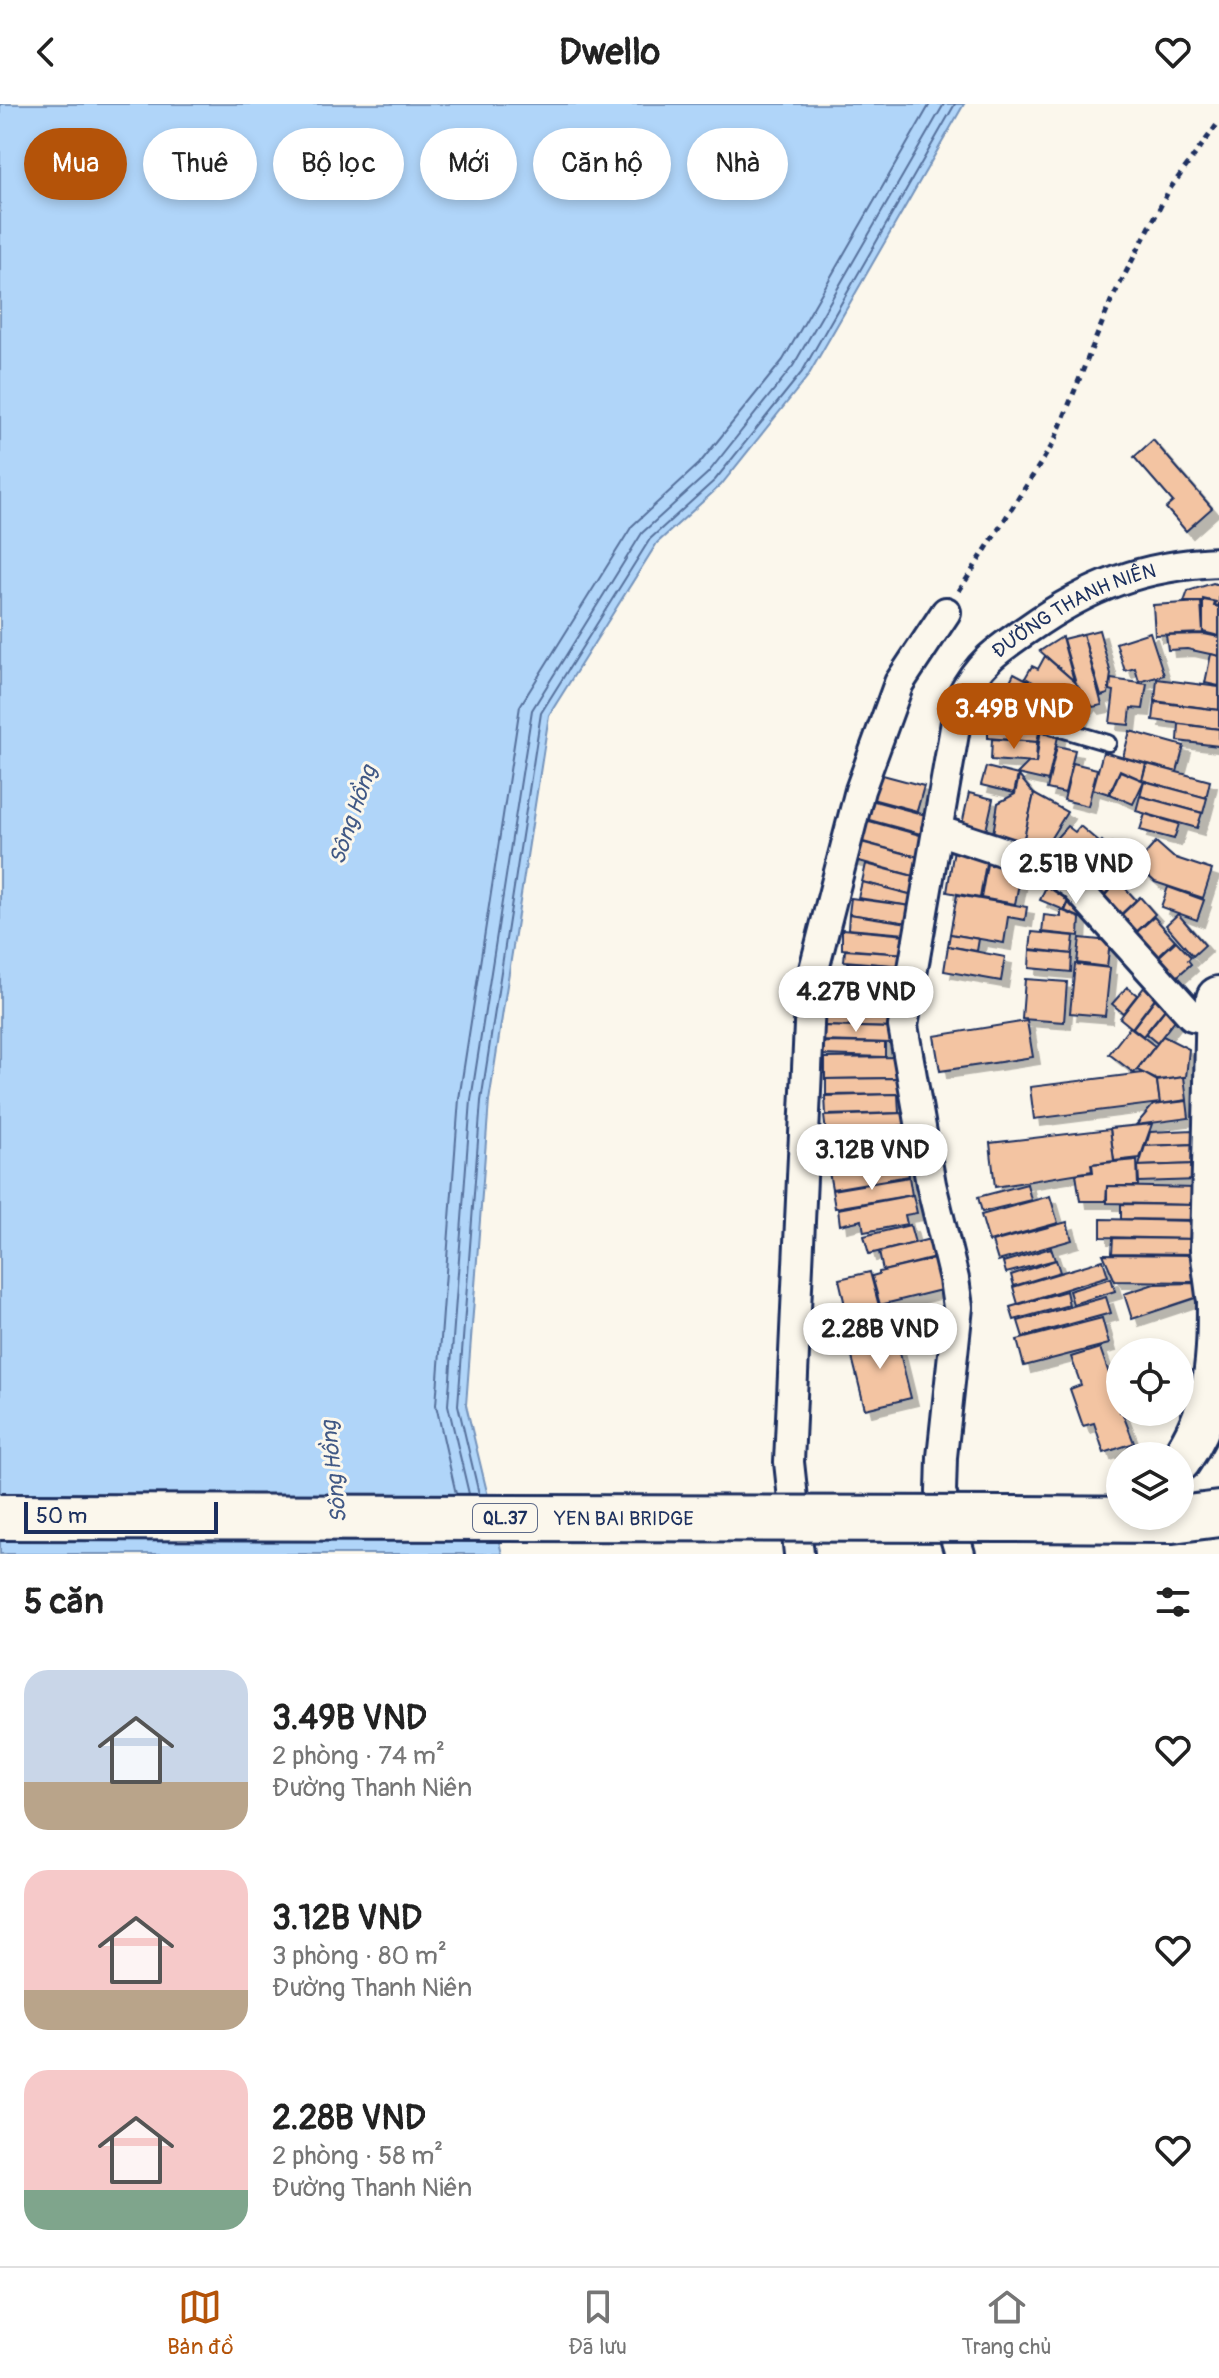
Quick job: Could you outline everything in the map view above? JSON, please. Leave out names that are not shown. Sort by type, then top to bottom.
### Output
[{"type":"main road","points":[[1193,1442],[1218,1366],[1218,1010]]},
{"type":"main road","points":[[1194,1517],[1219,1514]]},
{"type":"main road","name":"YEN BAI BRIDGE","points":[[0,1517],[1010,1519],[1106,1515]]},
{"type":"main road","points":[[1194,1527],[1219,1536]]},
{"type":"street","name":"ĐƯỜNG THANH NIÊN","points":[[960,1554],[941,1492],[958,1307],[931,1184],[903,1026],[960,699],[972,675],[990,655],[1065,603],[1118,578],[1168,566],[1219,562]]},
{"type":"street","points":[[799,1554],[789,1462],[811,981],[860,790],[889,710],[899,683],[946,612]]},
{"type":"street","points":[[937,830],[1044,865],[1074,885],[1192,1016],[1218,1010]]},
{"type":"lane","points":[[960,699],[1108,743]]},
{"type":"path","points":[[946,612],[1053,444],[1111,301],[1169,190],[1219,122]]},
{"type":"water","name":"Sông Hồng","points":[[0,104],[964,104],[808,376],[721,485],[657,543],[549,715],[489,1101],[466,1405],[502,1554],[0,1554]]},
{"type":"building","points":[[1153,440],[1212,508],[1186,531],[1166,508],[1173,502],[1134,457]]},
{"type":"building","points":[[1213,583],[1219,585],[1219,606],[1215,605],[1216,602],[1203,599],[1203,602],[1184,602],[1188,591]]},
{"type":"building","points":[[1203,600],[1215,602],[1214,606],[1219,607],[1219,636],[1203,632]]},
{"type":"building","points":[[1201,602],[1203,633],[1155,635],[1153,605]]},
{"type":"building","points":[[1099,630],[1111,674],[1108,694],[1101,696],[1083,634]]},
{"type":"building","points":[[1150,632],[1164,675],[1139,682],[1135,668],[1125,671],[1116,643]]},
{"type":"building","points":[[1083,634],[1102,705],[1093,707],[1077,687],[1063,639]]},
{"type":"building","points":[[1204,634],[1219,637],[1219,656],[1187,649],[1168,650],[1166,635]]},
{"type":"building","points":[[1062,637],[1074,681],[1040,651]]},
{"type":"building","points":[[1211,654],[1219,656],[1219,686],[1205,683]]},
{"type":"building","points":[[1045,656],[1075,682],[1089,703],[1085,709],[1025,678],[1032,666],[1038,669]]},
{"type":"building","points":[[1014,673],[1084,710],[1080,719],[1041,719],[1001,699]]},
{"type":"building","points":[[1111,679],[1147,684],[1143,709],[1131,708],[1129,725],[1110,723],[1114,691],[1110,690]]},
{"type":"building","points":[[1157,679],[1219,687],[1219,710],[1155,701]]},
{"type":"building","points":[[1155,702],[1219,710],[1219,729],[1153,720]]},
{"type":"building","points":[[988,713],[1040,728],[1037,742],[988,738]]},
{"type":"building","points":[[1179,724],[1219,729],[1219,746],[1178,741]]},
{"type":"building","points":[[1041,728],[1059,732],[1048,781],[1017,774],[1029,762],[1036,763]]},
{"type":"building","points":[[1130,731],[1184,746],[1177,772],[1123,757]]},
{"type":"building","points":[[992,739],[1037,742],[1036,763],[991,760]]},
{"type":"building","points":[[1057,746],[1075,750],[1065,793],[1047,789]]},
{"type":"building","points":[[1103,752],[1146,764],[1142,780],[1120,770],[1109,794],[1093,789]]},
{"type":"building","points":[[1073,763],[1097,769],[1088,806],[1064,800]]},
{"type":"building","points":[[1147,764],[1210,781],[1206,798],[1142,780]]},
{"type":"building","points":[[986,767],[1018,775],[1014,793],[981,785]]},
{"type":"building","points":[[1120,771],[1144,781],[1133,804],[1110,794]]},
{"type":"building","points":[[875,773],[924,786],[917,811],[868,798]]},
{"type":"building","points":[[1019,776],[1034,794],[1022,847],[992,840],[998,803],[1015,794]]},
{"type":"building","points":[[1144,781],[1207,798],[1203,813],[1140,796]]},
{"type":"building","points":[[969,793],[993,799],[985,835],[961,829]]},
{"type":"building","points":[[1034,794],[1067,812],[1041,854],[1022,847]]},
{"type":"building","points":[[1140,796],[1202,813],[1197,828],[1136,811]]},
{"type":"building","points":[[867,799],[933,817],[928,836],[862,818]]},
{"type":"building","points":[[1145,814],[1179,824],[1174,839],[1140,830]]},
{"type":"building","points":[[862,819],[927,837],[921,858],[856,840]]},
{"type":"building","points":[[1067,826],[1075,832],[1080,826],[1099,842],[1069,876],[1043,853]]},
{"type":"building","points":[[857,841],[922,858],[917,877],[852,859]]},
{"type":"building","points":[[1102,841],[1108,847],[1112,843],[1133,862],[1101,899],[1077,870]]},
{"type":"building","points":[[1156,842],[1173,857],[1212,870],[1203,898],[1155,882],[1136,865]]},
{"type":"building","points":[[954,849],[992,856],[991,864],[986,863],[980,898],[947,892]]},
{"type":"building","points":[[993,857],[1022,868],[1015,904],[981,898],[987,864],[991,865]]},
{"type":"building","points":[[866,864],[917,877],[913,895],[862,882]]},
{"type":"building","points":[[1049,880],[1073,890],[1064,910],[1040,900]]},
{"type":"building","points":[[1118,880],[1136,900],[1117,918],[1101,900]]},
{"type":"building","points":[[862,882],[913,895],[911,906],[858,898]]},
{"type":"building","points":[[1168,887],[1204,900],[1197,920],[1161,907]]},
{"type":"building","points":[[1072,894],[1088,901],[1081,918],[1065,911]]},
{"type":"building","points":[[957,895],[1027,907],[1025,920],[1008,917],[1004,943],[950,934]]},
{"type":"building","points":[[1140,897],[1155,914],[1129,939],[1114,922]]},
{"type":"building","points":[[851,898],[911,906],[908,923],[849,914]]},
{"type":"building","points":[[1061,910],[1080,918],[1079,936],[1042,932],[1044,915],[1061,917]]},
{"type":"building","points":[[849,914],[908,923],[906,934],[848,929]]},
{"type":"building","points":[[1178,914],[1205,945],[1193,956],[1166,925]]},
{"type":"building","points":[[1154,917],[1175,940],[1157,957],[1130,938]]},
{"type":"building","points":[[842,929],[906,935],[905,954],[842,949]]},
{"type":"building","points":[[1032,932],[1074,936],[1072,954],[1030,949]]},
{"type":"building","points":[[950,934],[979,939],[977,951],[948,946]]},
{"type":"building","points":[[1080,938],[1110,941],[1107,967],[1077,963]]},
{"type":"building","points":[[1176,941],[1191,957],[1188,960],[1191,964],[1170,983],[1152,963]]},
{"type":"building","points":[[948,946],[1005,957],[1001,981],[944,971]]},
{"type":"building","points":[[845,950],[905,954],[904,966],[844,961]]},
{"type":"building","points":[[1030,950],[1072,954],[1071,972],[1029,968]]},
{"type":"building","points":[[848,962],[902,966],[901,982],[847,979]]},
{"type":"building","points":[[1075,964],[1110,968],[1105,1016],[1070,1013]]},
{"type":"building","points":[[1025,979],[1067,982],[1064,1022],[1022,1019]]},
{"type":"building","points":[[840,981],[902,982],[902,998],[839,997]]},
{"type":"building","points":[[1149,981],[1161,990],[1132,1028],[1120,1018]]},
{"type":"building","points":[[1127,987],[1137,995],[1123,1013],[1112,1004]]},
{"type":"building","points":[[1158,995],[1169,1004],[1143,1036],[1133,1028]]},
{"type":"building","points":[[821,996],[902,999],[902,1012],[820,1010]]},
{"type":"building","points":[[1167,1007],[1178,1016],[1157,1043],[1146,1034]]},
{"type":"building","points":[[818,1010],[898,1013],[898,1028],[817,1026]]},
{"type":"building","points":[[1027,1021],[1033,1057],[940,1071],[934,1036]]},
{"type":"building","points":[[820,1026],[892,1028],[891,1043],[820,1041]]},
{"type":"building","points":[[1130,1027],[1155,1046],[1134,1073],[1109,1054]]},
{"type":"building","points":[[1163,1036],[1189,1049],[1186,1077],[1157,1080],[1137,1070]]},
{"type":"building","points":[[821,1042],[885,1043],[885,1057],[821,1055]]},
{"type":"building","points":[[900,1057],[901,1078],[825,1079],[825,1058]]},
{"type":"building","points":[[1143,1073],[1157,1081],[1160,1103],[1034,1119],[1030,1087]]},
{"type":"building","points":[[1184,1077],[1187,1100],[1160,1104],[1157,1081]]},
{"type":"building","points":[[902,1078],[902,1094],[826,1095],[826,1079]]},
{"type":"building","points":[[898,1094],[899,1113],[826,1115],[825,1096]]},
{"type":"building","points":[[1187,1101],[1189,1118],[1136,1125],[1153,1105]]},
{"type":"building","points":[[905,1113],[907,1125],[826,1133],[824,1116]]},
{"type":"building","points":[[1152,1124],[1140,1158],[1114,1161],[1110,1128]]},
{"type":"building","points":[[887,1127],[887,1137],[830,1143],[829,1133]]},
{"type":"building","points":[[1110,1129],[1114,1161],[1091,1164],[1092,1171],[995,1187],[990,1143]]},
{"type":"building","points":[[1193,1130],[1194,1144],[1146,1146],[1150,1132]]},
{"type":"building","points":[[1198,1144],[1199,1164],[1139,1166],[1145,1146]]},
{"type":"building","points":[[906,1159],[909,1176],[832,1189],[829,1172]]},
{"type":"building","points":[[1137,1160],[1138,1186],[1107,1186],[1106,1201],[1080,1201],[1076,1174],[1093,1172],[1092,1164]]},
{"type":"building","points":[[1198,1164],[1198,1180],[1139,1182],[1138,1166]]},
{"type":"building","points":[[909,1177],[912,1195],[835,1208],[832,1190]]},
{"type":"building","points":[[1027,1184],[1031,1200],[982,1212],[978,1197]]},
{"type":"building","points":[[1107,1186],[1195,1188],[1195,1205],[1107,1203]]},
{"type":"building","points":[[913,1195],[917,1213],[905,1215],[907,1224],[864,1232],[862,1220],[840,1225],[838,1209]]},
{"type":"building","points":[[1050,1196],[1058,1223],[989,1242],[981,1215]]},
{"type":"building","points":[[1121,1204],[1195,1205],[1195,1220],[1121,1219]]},
{"type":"building","points":[[1101,1219],[1195,1221],[1195,1239],[1101,1237]]},
{"type":"building","points":[[1067,1222],[1072,1240],[998,1261],[992,1242]]},
{"type":"building","points":[[910,1225],[915,1243],[869,1254],[864,1236]]},
{"type":"building","points":[[934,1238],[939,1257],[883,1271],[879,1252]]},
{"type":"building","points":[[1113,1238],[1196,1239],[1195,1254],[1112,1253]]},
{"type":"building","points":[[1051,1248],[1055,1260],[1006,1273],[1003,1262]]},
{"type":"building","points":[[1103,1254],[1196,1255],[1196,1282],[1115,1281]]},
{"type":"building","points":[[934,1259],[941,1290],[880,1305],[872,1276]]},
{"type":"building","points":[[1056,1260],[1060,1272],[1014,1286],[1011,1275]]},
{"type":"building","points":[[1103,1260],[1108,1276],[1018,1304],[1013,1287]]},
{"type":"building","points":[[870,1272],[879,1306],[847,1314],[839,1279]]},
{"type":"building","points":[[1111,1278],[1115,1291],[1073,1304],[1069,1291]]},
{"type":"building","points":[[1197,1283],[1201,1296],[1132,1319],[1124,1294],[1154,1284]]},
{"type":"building","points":[[1066,1291],[1069,1305],[1014,1320],[1010,1307]]},
{"type":"building","points":[[1106,1297],[1111,1313],[1023,1337],[1018,1321]]},
{"type":"building","points":[[888,1304],[895,1333],[844,1345],[839,1325],[848,1322],[846,1314]]},
{"type":"building","points":[[1102,1318],[1107,1338],[1106,1345],[1024,1366],[1017,1340]]},
{"type":"building","points":[[895,1333],[911,1398],[865,1409],[849,1345]]},
{"type":"building","points":[[1100,1348],[1106,1365],[1106,1426],[1127,1426],[1134,1442],[1106,1442],[1104,1453],[1094,1423],[1083,1426],[1070,1389],[1081,1385],[1071,1357]]}]
